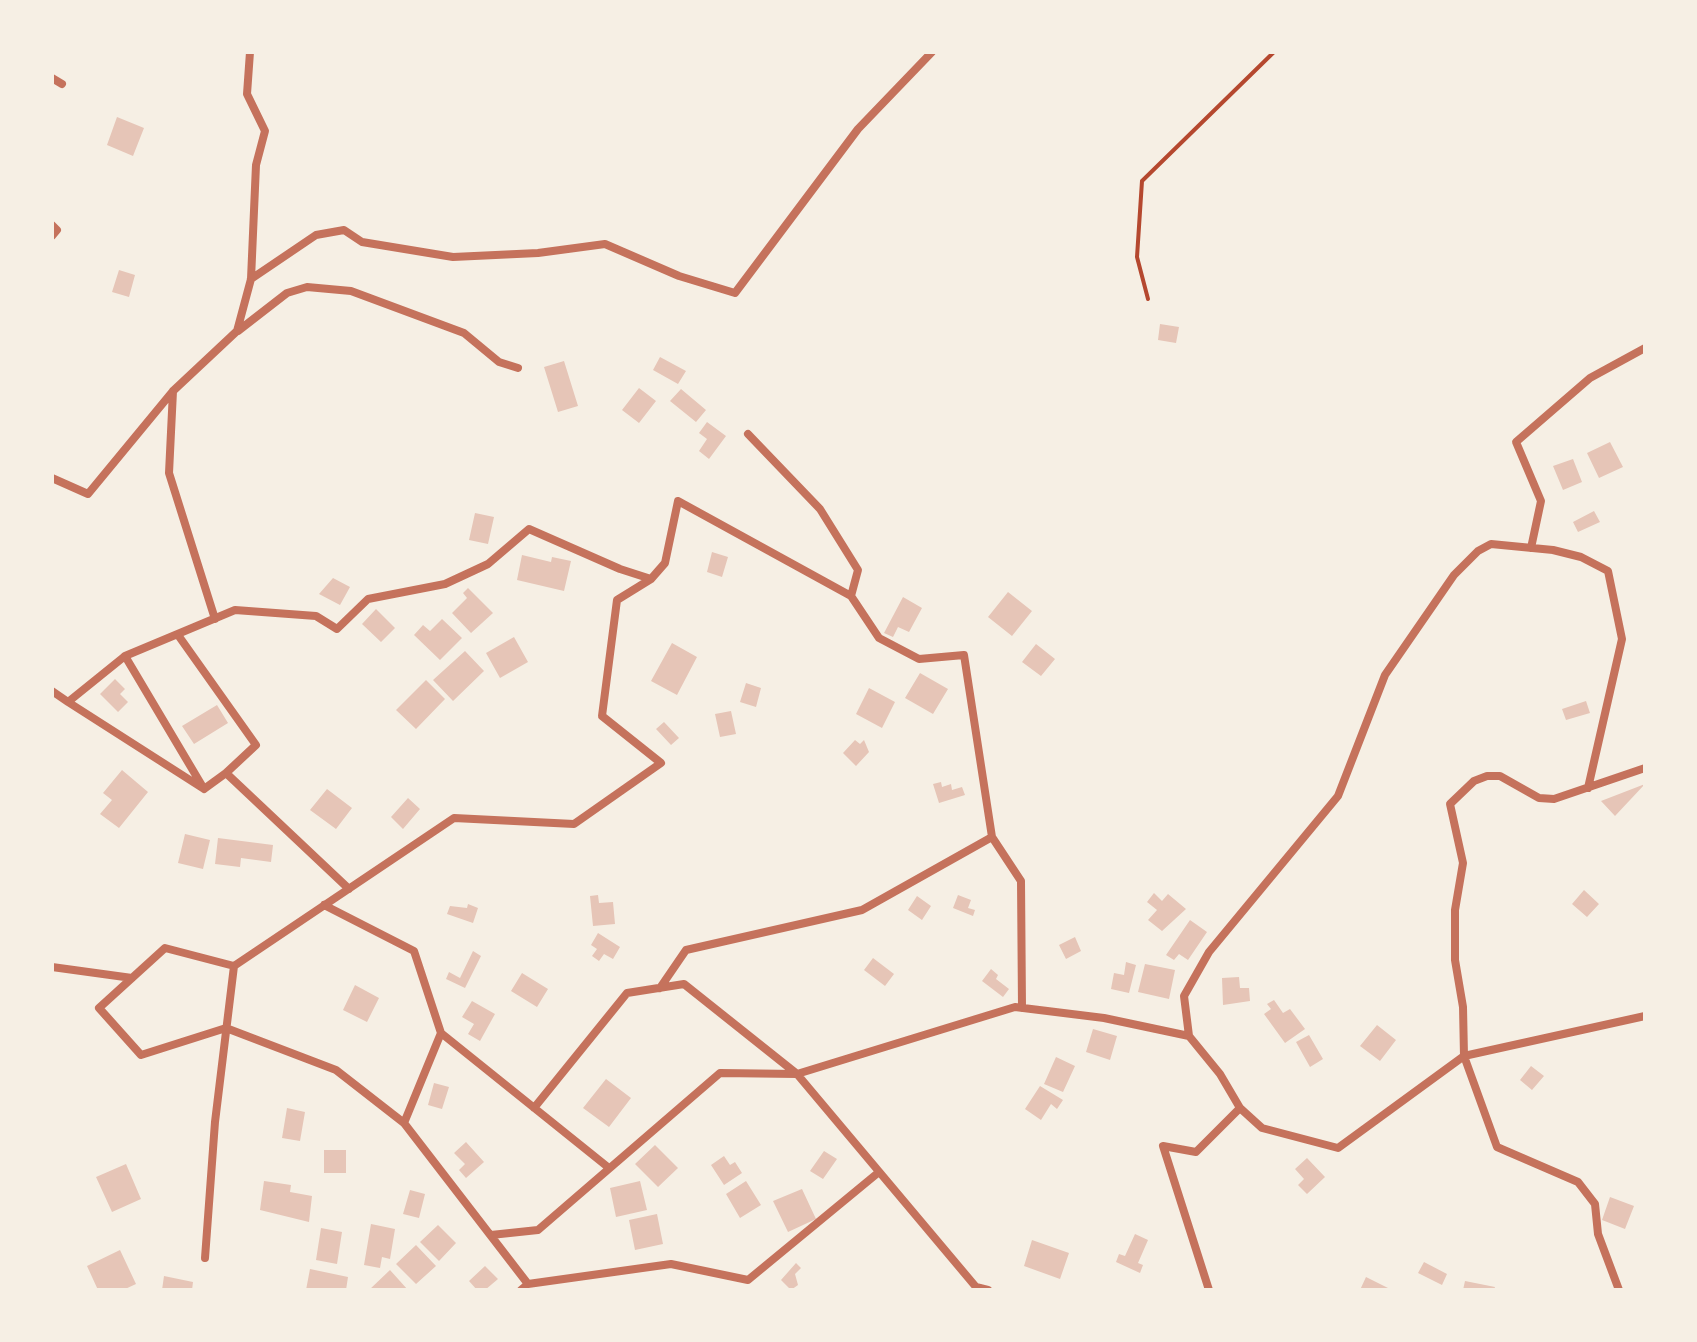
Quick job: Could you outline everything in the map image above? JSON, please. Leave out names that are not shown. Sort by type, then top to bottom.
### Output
[{"type":"street","points":[[237,331],[251,279],[256,165],[265,131],[247,94],[250,52]]},
{"type":"street","points":[[251,279],[316,235],[344,230],[362,242],[453,257],[538,253],[605,244],[679,276],[735,293],[858,129],[932,52]]},
{"type":"street","points":[[52,78],[62,84]]},
{"type":"street","points":[[52,225],[57,230],[52,236]]},
{"type":"street","points":[[52,478],[88,494],[173,391],[237,331],[287,293],[307,287],[351,291],[464,333],[499,362],[518,368]]},
{"type":"street","points":[[1531,548],[1541,501],[1516,442],[1590,378],[1645,348]]},
{"type":"street","points":[[173,391],[169,473],[215,619]]},
{"type":"street","points":[[748,434],[820,509],[858,570],[851,596]]},
{"type":"street","points":[[205,1258],[234,966],[454,818],[574,824],[661,763],[602,716],[617,600],[651,579],[665,563],[678,501],[851,596],[879,638],[905,652],[919,659],[964,655],[992,837],[1021,881],[1022,1008]]},
{"type":"street","points":[[68,702],[125,656],[235,610],[316,616],[337,629],[368,599],[445,584],[488,564],[529,529],[620,569],[651,579]]},
{"type":"street","points":[[1588,788],[1622,639],[1608,571],[1581,557],[1491,544],[1478,551],[1454,575],[1385,675],[1338,796],[1209,952],[1184,996],[1189,1036],[1220,1074],[1240,1108],[1262,1128],[1338,1148],[1464,1056],[1645,1016]]},
{"type":"street","points":[[178,635],[256,745],[204,789]]},
{"type":"street","points":[[125,656],[204,789]]},
{"type":"street","points":[[52,691],[204,789]]},
{"type":"street","points":[[1619,1290],[1598,1234],[1595,1204],[1578,1182],[1497,1147],[1464,1056],[1463,1007],[1455,960],[1455,910],[1463,863],[1450,804],[1474,781],[1487,776],[1500,776],[1539,798],[1554,799],[1645,768]]},
{"type":"street","points":[[226,773],[349,889]]},
{"type":"street","points":[[660,988],[686,950],[862,910],[992,837]]},
{"type":"street","points":[[324,905],[414,951],[441,1033],[609,1168]]},
{"type":"street","points":[[234,966],[165,948],[99,1008],[141,1055],[226,1028],[336,1070],[404,1123],[491,1235],[525,1287],[671,1264],[748,1280],[879,1172]]},
{"type":"street","points":[[52,967],[132,978]]},
{"type":"street","points":[[534,1108],[627,993],[684,984],[797,1074],[976,1287],[988,1290]]},
{"type":"street","points":[[491,1235],[538,1230],[720,1073],[797,1074],[1015,1007],[1104,1018],[1189,1036]]},
{"type":"street","points":[[404,1123],[441,1033]]},
{"type":"street","points":[[1209,1290],[1163,1146],[1196,1152],[1240,1108]]},
{"type":"path","points":[[1148,299],[1137,257],[1142,181],[1274,52]]},
{"type":"building","points":[[117,117],[144,128],[133,156],[107,145]]},
{"type":"building","points":[[119,270],[135,275],[129,297],[112,292]]},
{"type":"building","points":[[1160,324],[1179,327],[1176,343],[1158,340]]},
{"type":"building","points":[[660,357],[686,371],[678,384],[653,370]]},
{"type":"building","points":[[564,361],[578,406],[558,412],[544,367]]},
{"type":"building","points":[[639,388],[656,401],[639,423],[622,410]]},
{"type":"building","points":[[681,389],[706,410],[696,422],[670,401]]},
{"type":"building","points":[[707,422],[726,436],[709,459],[699,451],[707,439],[699,433]]},
{"type":"building","points":[[1610,442],[1623,467],[1599,478],[1587,453]]},
{"type":"building","points":[[1573,459],[1582,482],[1563,490],[1553,466]]},
{"type":"building","points":[[1594,511],[1600,522],[1578,532],[1573,522]]},
{"type":"building","points":[[475,513],[494,517],[488,544],[469,540]]},
{"type":"building","points":[[712,552],[728,557],[722,577],[707,572]]},
{"type":"building","points":[[522,555],[551,562],[552,557],[571,561],[564,591],[517,580]]},
{"type":"building","points":[[333,578],[350,587],[340,605],[319,594]]},
{"type":"building","points":[[468,588],[493,613],[471,633],[452,613],[467,598],[463,593]]},
{"type":"building","points":[[1008,592],[1032,611],[1012,636],[988,617]]},
{"type":"building","points":[[903,597],[922,608],[909,632],[898,627],[893,637],[884,633]]},
{"type":"building","points":[[376,609],[395,628],[381,642],[362,624]]},
{"type":"building","points":[[442,619],[462,638],[440,660],[414,635],[423,625],[430,631]]},
{"type":"building","points":[[514,637],[528,662],[500,678],[486,653]]},
{"type":"building","points":[[672,643],[697,657],[677,695],[651,681]]},
{"type":"building","points":[[1036,644],[1055,659],[1041,676],[1022,662]]},
{"type":"building","points":[[465,651],[484,671],[453,701],[433,680]]},
{"type":"building","points":[[920,673],[948,689],[933,714],[905,698]]},
{"type":"building","points":[[115,679],[125,689],[120,694],[128,702],[118,712],[100,694]]},
{"type":"building","points":[[426,680],[445,699],[416,729],[396,710]]},
{"type":"building","points":[[746,683],[761,688],[756,707],[740,702]]},
{"type":"building","points":[[869,688],[895,702],[882,728],[856,714]]},
{"type":"building","points":[[1586,701],[1590,713],[1566,720],[1562,709]]},
{"type":"building","points":[[217,705],[228,723],[194,744],[182,726]]},
{"type":"building","points":[[731,711],[736,734],[720,737],[715,714]]},
{"type":"building","points":[[664,722],[679,738],[671,745],[656,729]]},
{"type":"building","points":[[855,740],[860,744],[864,740],[869,752],[856,766],[843,753]]},
{"type":"building","points":[[122,770],[148,792],[119,828],[100,814],[112,800],[103,793]]},
{"type":"building","points":[[941,782],[942,787],[951,784],[952,790],[962,787],[965,795],[939,803],[933,784]]},
{"type":"building","points":[[1645,784],[1615,816],[1601,801]]},
{"type":"building","points":[[327,789],[352,808],[336,829],[310,810]]},
{"type":"building","points":[[408,798],[420,809],[403,829],[391,817]]},
{"type":"building","points":[[185,834],[210,840],[203,869],[178,863]]},
{"type":"building","points":[[218,838],[273,845],[271,862],[241,858],[240,867],[215,864]]},
{"type":"building","points":[[1584,890],[1599,904],[1587,917],[1572,904]]},
{"type":"building","points":[[1154,893],[1162,901],[1168,894],[1186,909],[1162,931],[1148,920],[1157,910],[1147,902]]},
{"type":"building","points":[[598,895],[599,903],[613,902],[615,924],[593,926],[590,896]]},
{"type":"building","points":[[958,895],[971,900],[968,908],[975,910],[973,916],[953,908]]},
{"type":"building","points":[[917,896],[931,906],[922,920],[908,910]]},
{"type":"building","points":[[468,904],[478,908],[473,923],[447,914],[450,906],[467,908]]},
{"type":"building","points":[[1190,920],[1207,932],[1188,960],[1179,954],[1174,960],[1166,955]]},
{"type":"building","points":[[598,933],[620,947],[613,959],[604,954],[599,961],[592,956],[597,949],[591,945]]},
{"type":"building","points":[[1075,937],[1081,951],[1066,959],[1059,945]]},
{"type":"building","points":[[473,951],[481,956],[465,988],[446,979],[449,972],[460,978]]},
{"type":"building","points":[[873,958],[894,974],[885,986],[864,970]]},
{"type":"building","points":[[1126,962],[1136,965],[1129,993],[1111,989],[1114,973],[1124,975]]},
{"type":"building","points":[[1145,964],[1175,970],[1169,999],[1138,992]]},
{"type":"building","points":[[991,969],[998,975],[996,979],[1009,989],[1003,997],[982,981]]},
{"type":"building","points":[[522,973],[548,989],[537,1007],[511,991]]},
{"type":"building","points":[[1239,977],[1240,988],[1249,988],[1250,1001],[1223,1005],[1222,978]]},
{"type":"building","points":[[355,985],[379,998],[367,1022],[343,1010]]},
{"type":"building","points":[[1274,1000],[1283,1013],[1290,1009],[1305,1029],[1285,1043],[1264,1014],[1271,1009],[1267,1004]]},
{"type":"building","points":[[472,1001],[495,1014],[480,1041],[468,1034],[474,1024],[462,1017]]},
{"type":"building","points":[[1377,1025],[1396,1040],[1380,1061],[1360,1046]]},
{"type":"building","points":[[1093,1029],[1117,1036],[1110,1060],[1086,1052]]},
{"type":"building","points":[[1309,1035],[1323,1059],[1310,1067],[1296,1042]]},
{"type":"building","points":[[1056,1057],[1075,1066],[1063,1092],[1044,1084]]},
{"type":"building","points":[[1531,1066],[1544,1076],[1532,1090],[1520,1080]]},
{"type":"building","points":[[606,1079],[631,1098],[609,1127],[583,1108]]},
{"type":"building","points":[[434,1083],[449,1087],[442,1109],[428,1105]]},
{"type":"building","points":[[1040,1086],[1063,1100],[1057,1109],[1051,1104],[1041,1120],[1025,1109]]},
{"type":"building","points":[[287,1108],[305,1112],[300,1141],[282,1138]]},
{"type":"building","points":[[466,1142],[484,1162],[466,1178],[459,1170],[465,1164],[454,1153]]},
{"type":"building","points":[[655,1145],[678,1168],[658,1187],[635,1164]]},
{"type":"building","points":[[324,1150],[346,1150],[346,1173],[324,1173]]},
{"type":"building","points":[[824,1151],[837,1159],[823,1179],[810,1171]]},
{"type":"building","points":[[724,1156],[730,1165],[735,1162],[742,1173],[724,1185],[711,1165]]},
{"type":"building","points":[[1307,1158],[1325,1177],[1307,1194],[1298,1185],[1304,1179],[1295,1169]]},
{"type":"building","points":[[126,1164],[141,1199],[112,1212],[96,1177]]},
{"type":"building","points":[[264,1181],[291,1185],[290,1192],[312,1196],[309,1222],[260,1210]]},
{"type":"building","points":[[640,1181],[647,1210],[616,1217],[610,1188]]},
{"type":"building","points":[[746,1181],[761,1205],[740,1218],[726,1194]]},
{"type":"building","points":[[802,1189],[816,1219],[788,1232],[773,1201]]},
{"type":"building","points":[[410,1190],[425,1194],[419,1218],[403,1214]]},
{"type":"building","points":[[1610,1197],[1634,1206],[1625,1229],[1602,1220]]},
{"type":"building","points":[[657,1214],[663,1244],[635,1250],[629,1220]]},
{"type":"building","points":[[371,1224],[395,1229],[390,1259],[382,1257],[380,1268],[364,1265]]},
{"type":"building","points":[[438,1225],[456,1243],[439,1261],[420,1242]]},
{"type":"building","points":[[321,1228],[342,1232],[337,1264],[316,1260]]},
{"type":"building","points":[[1135,1234],[1148,1240],[1138,1263],[1143,1265],[1140,1273],[1116,1262],[1119,1254],[1125,1256]]},
{"type":"building","points":[[1032,1240],[1069,1253],[1060,1279],[1024,1266]]},
{"type":"building","points":[[416,1245],[436,1266],[416,1284],[396,1264]]},
{"type":"building","points":[[120,1250],[136,1284],[123,1290],[98,1290],[87,1266]]},
{"type":"building","points":[[1424,1262],[1447,1274],[1442,1285],[1418,1273]]},
{"type":"building","points":[[796,1263],[801,1268],[795,1274],[798,1285],[791,1290],[781,1280]]},
{"type":"building","points":[[485,1266],[498,1279],[485,1290],[477,1290],[469,1281]]},
{"type":"building","points":[[310,1269],[348,1277],[346,1290],[306,1290]]},
{"type":"building","points":[[390,1270],[408,1290],[369,1290]]},
{"type":"building","points":[[164,1276],[193,1282],[192,1290],[162,1290]]},
{"type":"building","points":[[1366,1277],[1388,1288],[1387,1290],[1360,1290]]},
{"type":"building","points":[[1465,1281],[1495,1287],[1494,1290],[1463,1290]]}]
